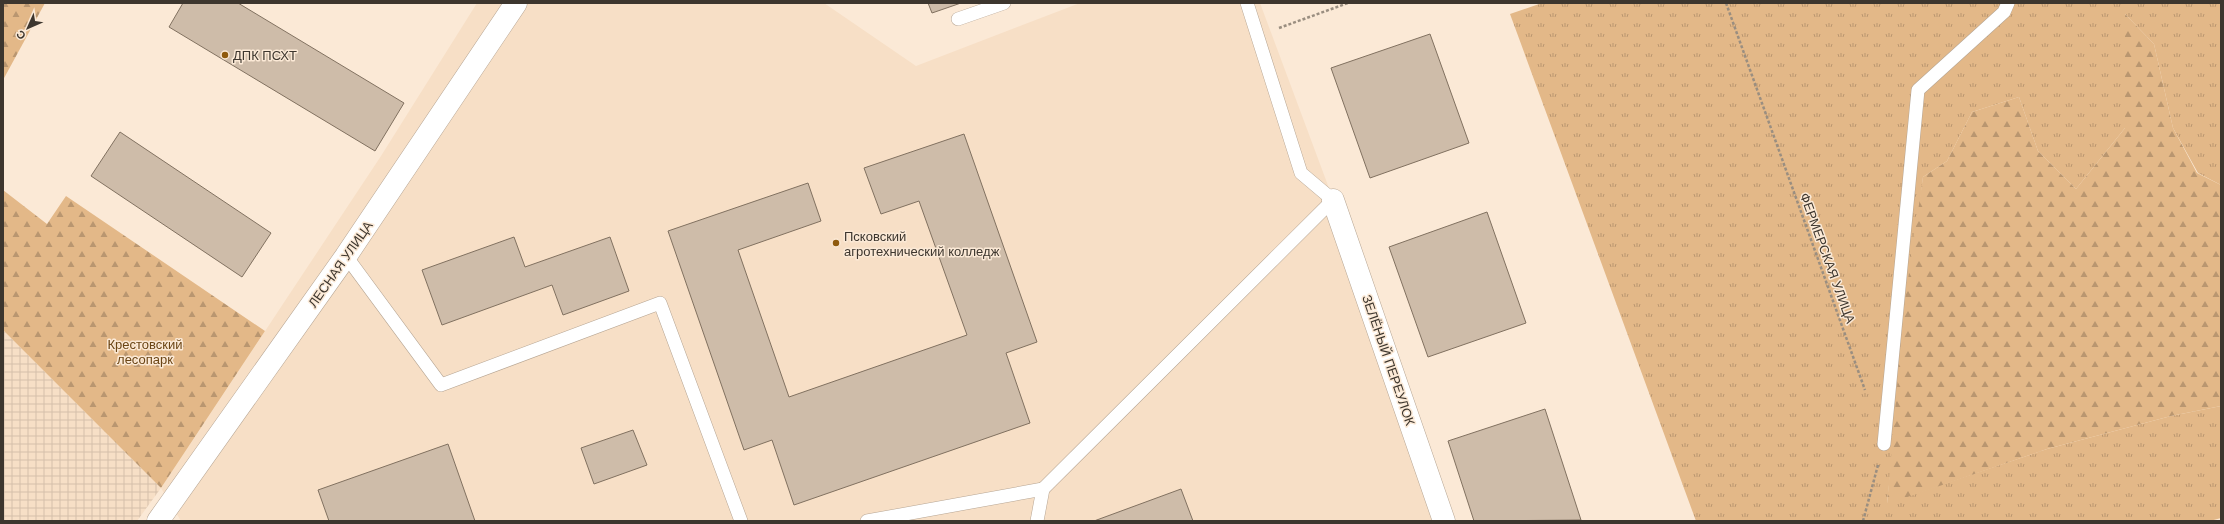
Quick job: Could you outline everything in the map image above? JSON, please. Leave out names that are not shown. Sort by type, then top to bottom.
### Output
[{"type":"street","name":"ЛЕСНАЯ УЛИЦА","points":[[158,521],[346,256],[516,3]]},
{"type":"street","name":"ЗЕЛЁНЫЙ ПЕРЕУЛОК","points":[[1333,200],[1444,521]]},
{"type":"lane","points":[[958,19],[1004,3]]},
{"type":"lane","points":[[1037,521],[1043,489],[1333,200],[1301,173],[1247,3]]},
{"type":"lane","points":[[1884,444],[1918,90],[2004,12],[2008,3]]},
{"type":"lane","points":[[346,256],[441,385],[660,303],[741,521]]},
{"type":"lane","points":[[867,521],[1043,489]]},
{"type":"path","points":[[1258,35],[1348,3]]},
{"type":"path","name":"ФЕРМЕРСКАЯ УЛИЦА","points":[[1726,3],[1865,391]]},
{"type":"path","points":[[1863,521],[1884,444]]},
{"type":"shaded area","name":"Псковский агротехнический колледж","points":[[477,3],[824,3],[916,66],[1080,3],[1260,3],[1453,521],[181,521],[161,488],[381,156]]},
{"type":"shaded area","points":[[3,330],[161,488],[137,521],[3,521]]},
{"type":"green space","points":[[3,3],[45,3],[3,80]]},
{"type":"green space","points":[[1542,3],[2221,3],[2221,185],[2198,173],[2173,128],[2154,44],[2125,14],[2125,128],[2076,189],[2038,151],[2019,97],[1972,112],[1947,161],[1923,177],[1887,503],[2047,449],[2171,416],[2221,406],[2221,518],[2210,521],[1696,521],[1510,14]]},
{"type":"green space","points":[[2125,14],[2154,44],[2173,128],[2197,173],[2221,185],[2221,406],[2171,416],[2047,449],[1887,504],[1904,307],[1923,177],[1947,161],[1972,112],[2019,97],[2038,151],[2076,189],[2125,128]]},
{"type":"green space","name":"Крестовский лесопарк","points":[[3,190],[47,224],[66,196],[265,331],[161,488],[3,330]]},
{"type":"building","points":[[183,3],[238,3],[404,103],[375,151],[169,27]]},
{"type":"building","points":[[928,3],[961,3],[932,13]]},
{"type":"building","points":[[1430,34],[1469,143],[1370,178],[1331,68]]},
{"type":"building","points":[[120,132],[271,233],[242,277],[91,176]]},
{"type":"building","points":[[964,134],[1037,342],[1006,353],[1030,423],[794,505],[772,440],[744,450],[668,231],[808,183],[821,221],[738,250],[789,397],[967,335],[919,201],[881,214],[864,168]]},
{"type":"building","points":[[1487,212],[1526,323],[1428,357],[1389,247]]},
{"type":"building","points":[[514,237],[525,267],[610,237],[629,291],[563,315],[552,285],[442,325],[422,270]]},
{"type":"building","points":[[1545,409],[1581,520],[1474,521],[1448,441]]},
{"type":"building","points":[[633,430],[647,465],[594,484],[581,448]]},
{"type":"building","points":[[448,444],[475,521],[329,521],[318,490]]},
{"type":"building","points":[[1181,489],[1193,521],[1094,521]]},
{"type":"place","name":"ДПК ПСХТ","points":[[225,55]]},
{"type":"place","name":"Псковский агротехнический колледж","points":[[836,243]]}]
